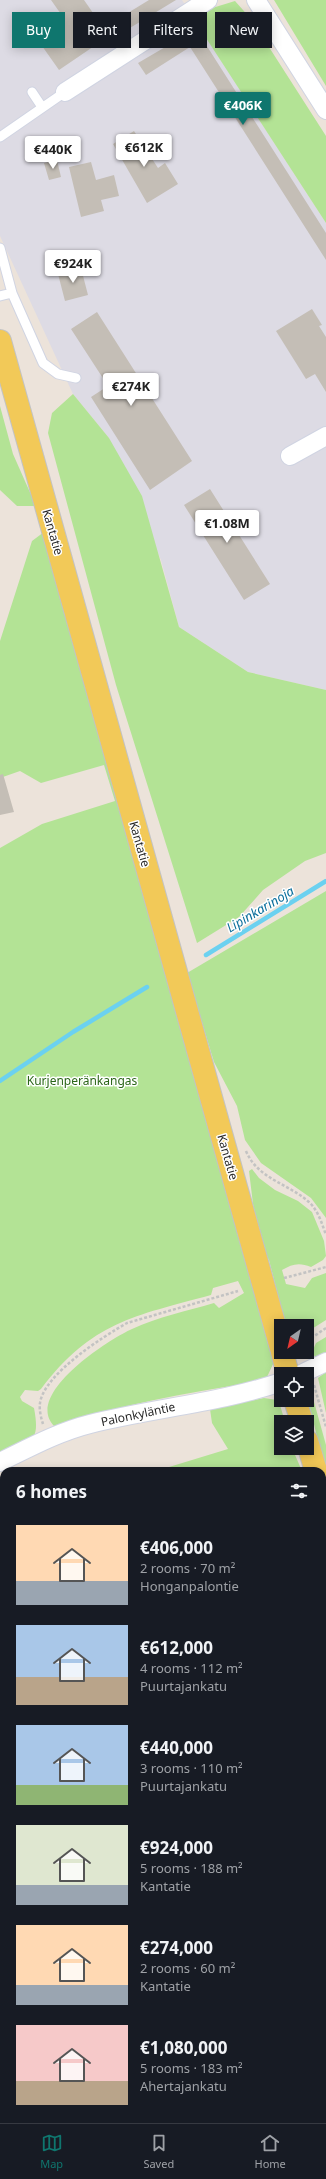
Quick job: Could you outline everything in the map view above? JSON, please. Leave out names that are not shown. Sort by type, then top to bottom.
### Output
[{"type":"main road","name":"Kantatie","points":[[0,340],[274,1323]]},
{"type":"main road","points":[[311,1455],[315,1467]]},
{"type":"street","points":[[65,92],[208,0]]},
{"type":"street","points":[[256,0],[326,110]]},
{"type":"street","points":[[290,456],[326,436]]},
{"type":"street","points":[[314,1368],[326,1362]]},
{"type":"street","name":"Palonkyläntie","points":[[0,1462],[48,1439],[89,1424],[245,1393],[274,1384]]},
{"type":"lane","points":[[32,92],[42,107]]},
{"type":"lane","points":[[0,137],[65,92]]},
{"type":"lane","points":[[0,248],[12,293],[43,363],[58,374],[76,378]]},
{"type":"lane","points":[[0,296],[12,293]]},
{"type":"path","points":[[245,1148],[261,1172],[303,1197],[312,1205],[319,1216],[326,1235]]},
{"type":"path","points":[[284,1278],[326,1267]]},
{"type":"path","points":[[48,1439],[42,1421],[40,1403],[43,1394],[52,1380],[82,1352],[127,1323],[238,1291]]},
{"type":"path","points":[[314,1336],[326,1328]]},
{"type":"path","points":[[314,1394],[326,1427]]},
{"type":"shaded area","points":[[0,0],[182,0],[190,12],[139,12],[139,48],[207,48],[207,39],[326,223],[326,690],[248,672],[179,627],[161,560],[109,438],[73,394],[0,236]]},
{"type":"green space","points":[[274,0],[326,0],[326,86]]},
{"type":"green space","points":[[235,1],[245,12],[215,12],[215,48],[270,48],[326,136],[326,223],[207,40],[207,12],[206,12],[209,9]]},
{"type":"green space","points":[[73,394],[109,438],[142,496],[179,627],[248,672],[326,690],[326,853],[305,861],[263,890],[239,917],[197,943],[116,685],[48,433],[52,413]]},
{"type":"green space","points":[[0,406],[13,454],[36,506],[17,506],[0,490]]},
{"type":"green space","name":"Kurjenperänkangas","points":[[44,532],[274,1362],[267,1377],[251,1383],[152,1400],[103,1412],[55,1427],[48,1414],[50,1400],[58,1385],[72,1370],[105,1345],[132,1329],[173,1314],[214,1303],[219,1308],[244,1293],[238,1281],[213,1288],[211,1295],[137,1316],[97,1335],[78,1349],[41,1389],[38,1391],[25,1390],[20,1397],[22,1401],[34,1408],[36,1429],[34,1435],[31,1440],[26,1443],[0,1454],[0,848],[42,824],[115,801],[104,765],[41,783],[20,771],[0,778],[0,641],[32,541]]},
{"type":"green space","points":[[326,891],[326,1218],[311,1198],[261,1163],[245,1140],[237,1106],[214,1062],[187,973]]},
{"type":"green space","points":[[252,1169],[259,1178],[275,1190],[298,1201],[312,1212],[324,1241],[326,1256],[323,1260],[311,1267],[296,1264],[282,1270],[286,1284],[305,1288],[312,1278],[326,1273],[326,1320],[314,1328],[314,1319],[284,1319],[269,1260],[262,1246],[253,1204],[249,1171]]},
{"type":"green space","points":[[326,1337],[326,1355],[315,1357],[314,1348],[316,1343]]},
{"type":"green space","points":[[326,1372],[326,1413],[318,1378]]},
{"type":"green space","points":[[264,1398],[274,1400],[274,1407],[281,1407],[283,1415],[274,1415],[274,1455],[295,1455],[300,1467],[169,1467],[228,1449],[212,1423],[210,1409]]},
{"type":"green space","points":[[314,1402],[326,1445],[326,1467],[324,1467],[314,1424],[314,1415],[312,1415],[310,1407],[314,1407]]},
{"type":"building","points":[[51,0],[84,0],[92,12],[73,12],[73,48],[91,48],[59,70],[43,48],[65,48],[65,12],[59,12]]},
{"type":"building","points":[[149,0],[176,0],[156,12],[139,12],[139,22],[131,27],[131,12],[129,12]]},
{"type":"building","points":[[207,46],[326,233],[326,260],[191,48],[207,48]]},
{"type":"building","points":[[164,48],[188,48],[146,75],[138,63]]},
{"type":"building","points":[[134,131],[158,168],[165,163],[178,184],[147,203],[113,144]]},
{"type":"building","points":[[57,160],[61,177],[49,180],[44,163]]},
{"type":"building","points":[[91,162],[96,180],[114,175],[119,196],[101,200],[104,211],[81,217],[69,167]]},
{"type":"building","points":[[81,268],[88,295],[65,301],[58,274]]},
{"type":"building","points":[[312,309],[322,325],[319,326],[326,337],[326,392],[315,374],[306,379],[276,331]]},
{"type":"building","points":[[97,312],[192,461],[150,490],[91,397],[108,386],[71,329]]},
{"type":"building","points":[[210,489],[270,584],[244,600],[184,505]]},
{"type":"building","points":[[3,774],[14,812],[0,815],[0,775]]},
{"type":"waterway","name":"Lipinkarinoja","points":[[206,955],[326,881]]},
{"type":"waterway","points":[[0,1081],[73,1032],[147,987]]}]
